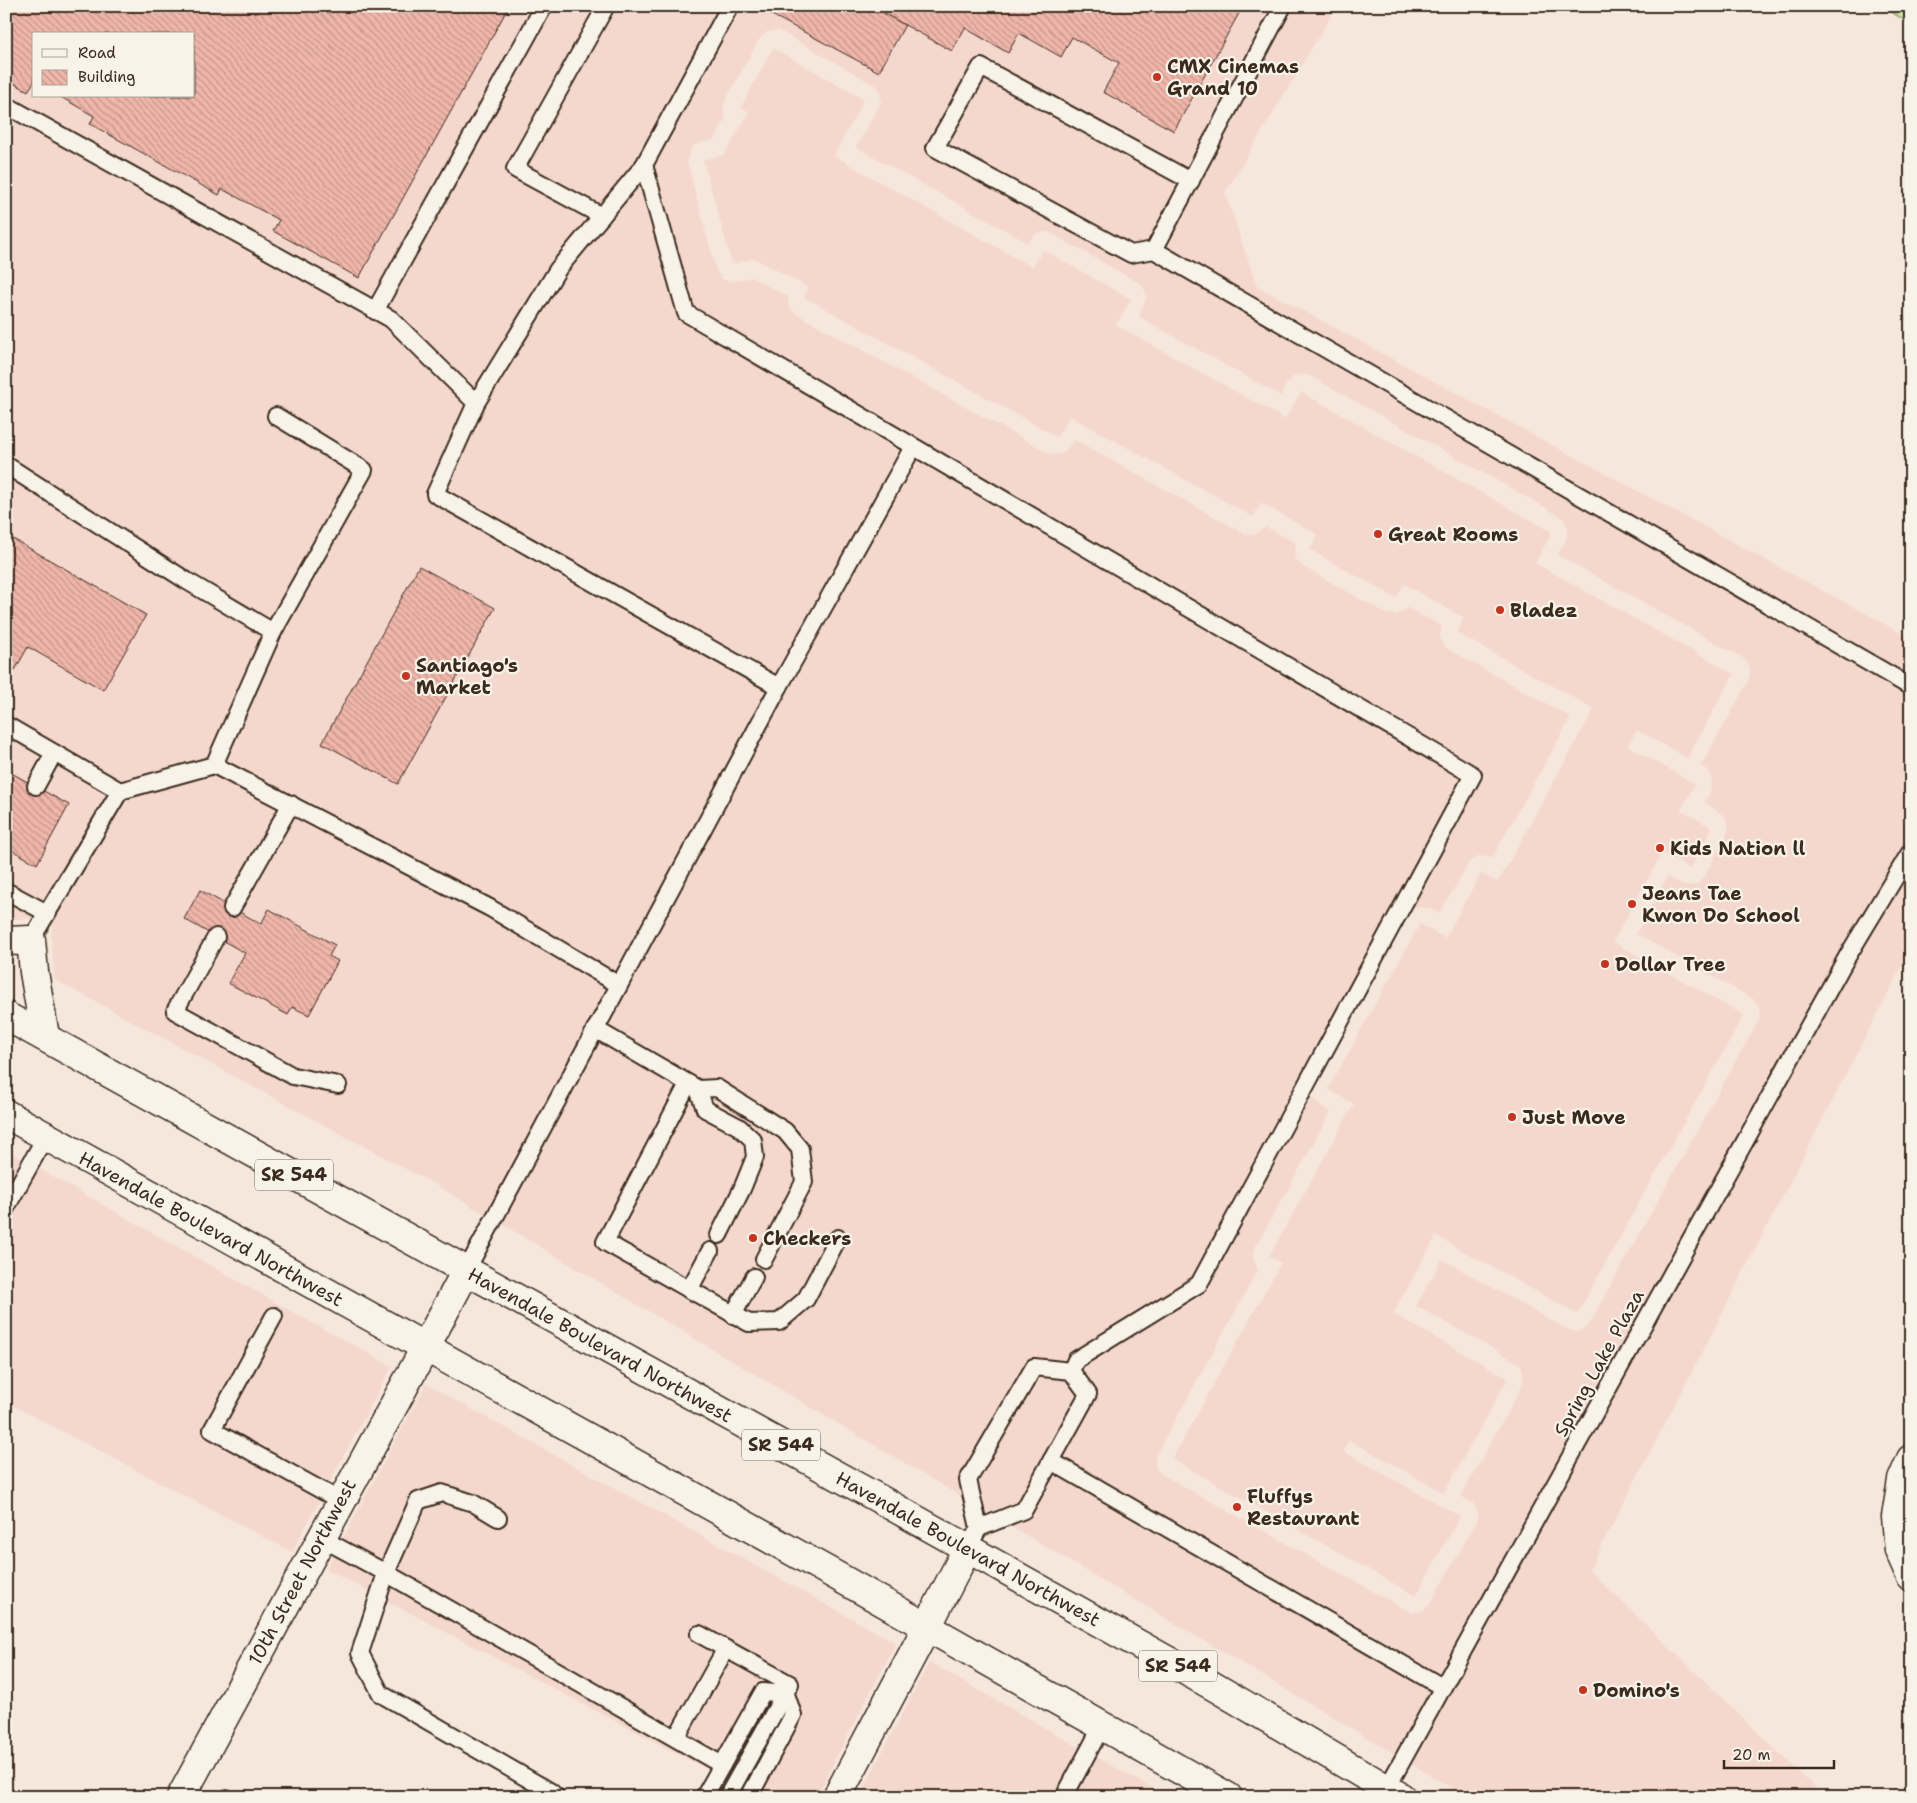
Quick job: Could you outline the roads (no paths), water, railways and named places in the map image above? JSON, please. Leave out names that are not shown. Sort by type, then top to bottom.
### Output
[{"type":"main road","points":[[19,940],[34,972],[45,1036]]},
{"type":"main road","name":"Havendale Boulevard Northwest","points":[[6,1016],[466,1271],[973,1538],[1213,1686],[1394,1792]]},
{"type":"main road","name":"Havendale Boulevard Northwest","points":[[6,1114],[926,1627],[1220,1795]]},
{"type":"main road","name":"10th Street Northwest","points":[[181,1797],[466,1271]]},
{"type":"main road","points":[[1911,1459],[1902,1480],[1896,1517],[1898,1550],[1911,1577]]},
{"type":"main road","points":[[837,1797],[973,1538]]},
{"type":"lane","points":[[376,311],[544,6]]},
{"type":"lane","points":[[602,216],[515,169],[606,6]]},
{"type":"lane","points":[[730,6],[644,165],[558,269],[476,402],[435,494],[779,687]]},
{"type":"lane","points":[[1154,250],[1283,6]]},
{"type":"lane","points":[[1191,181],[981,67],[935,148],[1131,254],[1154,250],[1911,687]]},
{"type":"lane","points":[[6,105],[391,319],[476,402]]},
{"type":"lane","points":[[644,165],[686,313],[1473,775],[1199,1284],[1076,1360],[1071,1371]]},
{"type":"lane","points":[[214,765],[274,632],[364,470],[276,416]]},
{"type":"lane","points":[[466,1271],[779,687],[913,446]]},
{"type":"lane","points":[[6,465],[155,561],[274,632]]},
{"type":"lane","points":[[7,728],[120,791]]},
{"type":"lane","points":[[36,786],[54,753]]},
{"type":"lane","points":[[19,940],[47,913],[120,791],[214,765],[490,908],[619,985]]},
{"type":"lane","points":[[232,908],[291,804]]},
{"type":"lane","name":"Spring Lake Plaza","points":[[1394,1792],[1442,1688],[1847,957],[1911,851]]},
{"type":"lane","points":[[6,891],[47,913]]},
{"type":"lane","points":[[216,937],[175,1011],[293,1076],[338,1085]]},
{"type":"lane","points":[[595,1029],[693,1086],[717,1088],[785,1131],[800,1149],[804,1182],[764,1259]]},
{"type":"lane","points":[[693,1086],[705,1109],[738,1128],[753,1140],[755,1157],[742,1190],[718,1235]]},
{"type":"lane","points":[[693,1086],[605,1242],[749,1323],[779,1322],[806,1299],[838,1238]]},
{"type":"lane","points":[[6,1208],[46,1136]]},
{"type":"lane","points":[[689,1290],[710,1251]]},
{"type":"lane","points":[[733,1315],[754,1277]]},
{"type":"lane","points":[[274,1316],[212,1430],[341,1501]]},
{"type":"lane","points":[[1034,1367],[1071,1371],[1088,1394],[1051,1461],[1024,1510],[973,1538],[968,1480],[1034,1367]]},
{"type":"lane","points":[[1051,1461],[1442,1688]]},
{"type":"lane","points":[[498,1518],[472,1503],[442,1493],[418,1501],[386,1573],[360,1653],[381,1694],[543,1787],[556,1797]]},
{"type":"lane","points":[[321,1538],[386,1573],[722,1765]]},
{"type":"lane","points":[[699,1634],[790,1684],[727,1797]]},
{"type":"lane","points":[[676,1738],[726,1650]]},
{"type":"lane","points":[[704,1797],[763,1692],[786,1694]]},
{"type":"lane","points":[[749,1797],[793,1715],[786,1694]]},
{"type":"lane","points":[[1064,1797],[1102,1726]]},
{"type":"place","name":"CMX Cinemas Grand 10","points":[[1157,77]]},
{"type":"place","name":"Great Rooms","points":[[1378,534]]},
{"type":"place","name":"Bladez","points":[[1500,610]]},
{"type":"place","name":"Santiago's Market","points":[[406,676]]},
{"type":"place","name":"Kids Nation ll","points":[[1660,848]]},
{"type":"place","name":"Jeans Tae Kwon Do School","points":[[1632,904]]},
{"type":"place","name":"Dollar Tree","points":[[1605,964]]},
{"type":"place","name":"Just Move","points":[[1512,1117]]},
{"type":"place","name":"Checkers","points":[[753,1238]]},
{"type":"place","name":"Fluffys Restaurant","points":[[1237,1507]]},
{"type":"place","name":"Domino's","points":[[1583,1690]]}]
